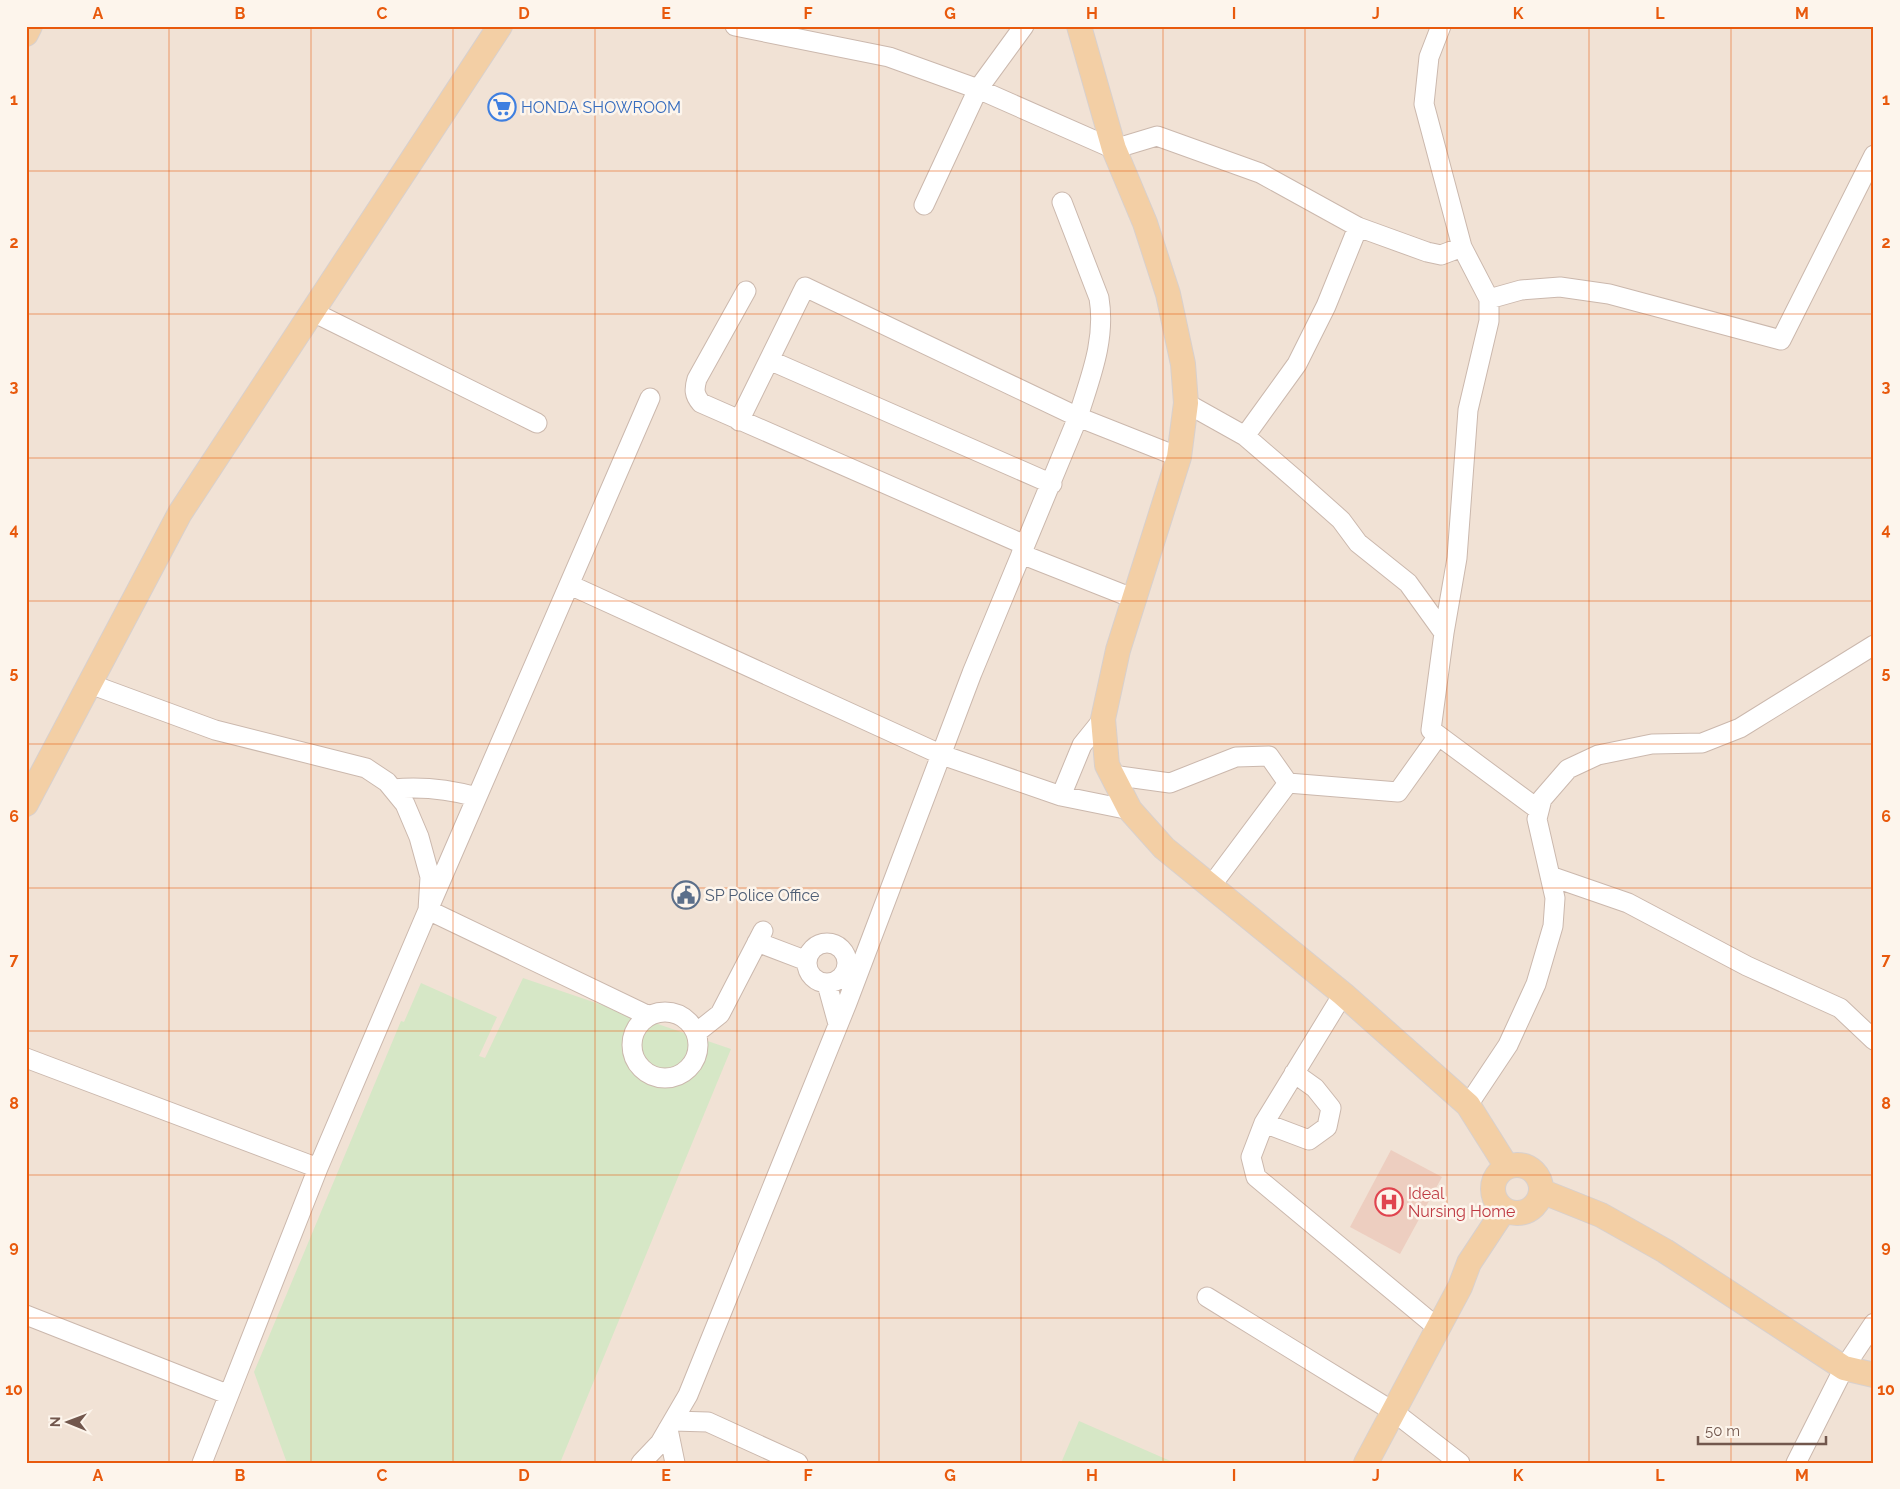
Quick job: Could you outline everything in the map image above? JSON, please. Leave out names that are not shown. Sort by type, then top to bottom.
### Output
[{"type":"main road","points":[[26,34],[30,26]]},
{"type":"main road","points":[[26,804],[180,513],[500,26]]},
{"type":"main road","points":[[1079,26],[1114,149],[1145,223],[1168,294],[1183,364],[1186,403],[1179,457],[1118,650],[1103,719],[1107,765],[1130,810],[1164,848],[1343,994],[1468,1105],[1507,1167]]},
{"type":"main road","points":[[1518,1165],[1533,1171],[1539,1180],[1541,1191],[1537,1201],[1530,1209],[1514,1213],[1504,1210],[1494,1198],[1493,1188],[1499,1173],[1507,1167],[1518,1165]]},
{"type":"main road","points":[[1541,1191],[1601,1215],[1665,1251],[1844,1368],[1874,1375]]},
{"type":"main road","points":[[1366,1463],[1439,1328],[1460,1287],[1469,1263],[1504,1210]]},
{"type":"street","points":[[735,26],[889,57],[978,89],[1114,149],[1157,136],[1260,173],[1358,227],[1441,255],[1462,247]]},
{"type":"street","points":[[924,205],[978,89],[1024,26]]},
{"type":"street","points":[[1441,26],[1428,57],[1424,104],[1462,247],[1489,299],[1489,322],[1468,410],[1457,558],[1430,730],[1539,810]]},
{"type":"street","points":[[1489,299],[1521,290],[1560,287],[1599,292],[1781,340],[1874,155]]},
{"type":"street","points":[[641,1463],[660,1443],[688,1395],[838,1024],[972,672],[1052,484],[1078,417],[1100,343],[1102,316],[1099,298],[1062,202]]},
{"type":"street","points":[[1245,436],[1297,364],[1326,306],[1358,227]]},
{"type":"street","points":[[739,421],[805,288],[1078,417],[1179,457]]},
{"type":"street","points":[[746,291],[697,379],[694,388],[696,398],[701,403],[1134,599]]},
{"type":"street","points":[[313,312],[537,423]]},
{"type":"street","points":[[769,360],[1052,484]]},
{"type":"street","points":[[202,1463],[318,1168],[650,398]]},
{"type":"street","points":[[1186,403],[1245,436],[1341,520],[1358,543],[1408,583],[1444,633]]},
{"type":"street","points":[[570,585],[942,755],[1061,796],[1130,810]]},
{"type":"street","points":[[1468,1105],[1508,1045],[1536,984],[1553,926],[1555,898],[1537,819],[1542,799],[1568,769],[1598,755],[1652,744],[1702,743],[1740,728],[1874,645]]},
{"type":"street","points":[[90,684],[215,730],[366,768],[393,789],[406,804],[419,837],[430,876],[428,910]]},
{"type":"street","points":[[1061,796],[1082,745],[1103,719]]},
{"type":"street","points":[[1112,775],[1170,783],[1236,757],[1268,756],[1288,782],[1398,792],[1438,736]]},
{"type":"street","points":[[1211,886],[1288,782]]},
{"type":"street","points":[[393,789],[418,786],[442,788],[477,797]]},
{"type":"street","points":[[1550,876],[1628,903],[1747,966],[1840,1008],[1874,1040]]},
{"type":"street","points":[[428,910],[649,1016]]},
{"type":"street","points":[[696,1033],[720,1014],[760,936],[807,961]]},
{"type":"street","points":[[842,951],[870,942]]},
{"type":"street","points":[[825,943],[838,946],[847,963],[844,975],[834,982],[827,984],[815,980],[810,974],[807,961],[813,949],[825,943]]},
{"type":"street","points":[[827,984],[838,1024]]},
{"type":"street","points":[[1343,994],[1264,1123],[1251,1157],[1256,1177],[1439,1328]]},
{"type":"street","points":[[659,1012],[671,1012],[682,1016],[696,1033],[697,1050],[691,1066],[682,1074],[671,1078],[651,1075],[636,1062],[632,1046],[635,1031],[649,1016],[659,1012]]},
{"type":"street","points":[[26,1058],[318,1168]]},
{"type":"street","points":[[1264,1123],[1309,1140],[1327,1127],[1330,1108],[1315,1088],[1294,1073]]},
{"type":"street","points":[[1207,1298],[1394,1412],[1460,1463]]},
{"type":"street","points":[[26,1315],[228,1394]]},
{"type":"street","points":[[1796,1463],[1844,1368],[1874,1323]]},
{"type":"street","points":[[670,1425],[708,1422],[798,1463]]},
{"type":"street","points":[[670,1425],[675,1463]]},
{"type":"shaded area","points":[[26,26],[1874,26],[1874,1463],[26,1463]]},
{"type":"green space","points":[[523,978],[731,1049],[560,1463],[287,1463],[254,1372],[401,1021],[404,1022],[421,983],[497,1017],[479,1056],[485,1058]]},
{"type":"green space","points":[[1079,1421],[1175,1463],[1061,1463]]},
{"type":"building","points":[[1391,1150],[1442,1177],[1400,1254],[1350,1227]]},
{"type":"place","name":"HONDA SHOWROOM","points":[[502,107]]},
{"type":"place","name":"SP Police Office","points":[[686,895]]},
{"type":"place","name":"Ideal Nursing Home","points":[[1389,1202]]}]
